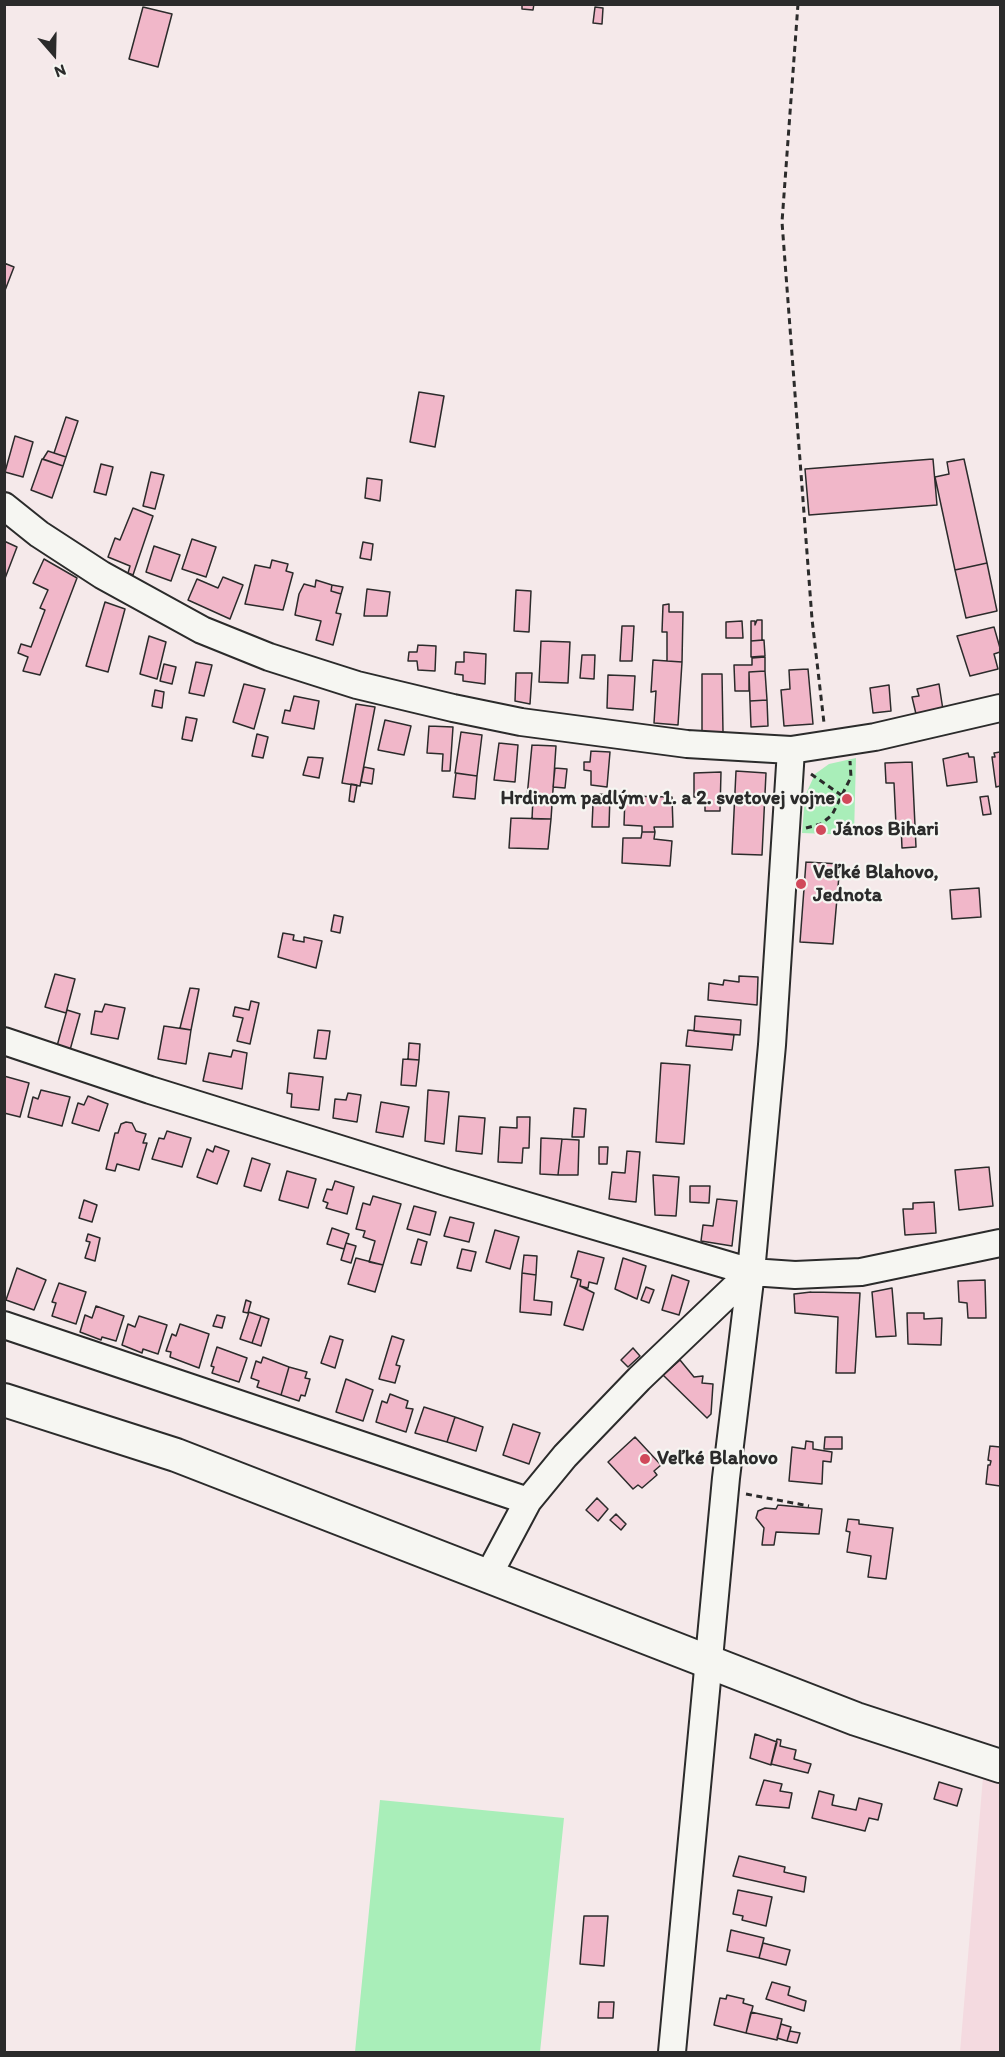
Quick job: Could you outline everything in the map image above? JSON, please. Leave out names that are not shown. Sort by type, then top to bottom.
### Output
[{"type":"main road","points":[[4,1400],[176,1455],[856,1719],[1000,1766]]},
{"type":"street","points":[[4,506],[39,534],[102,575],[202,630],[269,657],[313,671],[453,708],[521,722],[687,744],[791,750],[875,737],[1000,708]]},
{"type":"street","points":[[672,2052],[726,1478],[751,1272],[772,1045],[791,750]]},
{"type":"street","points":[[4,1041],[150,1090],[446,1182],[751,1272],[795,1275],[861,1272],[1000,1243]]},
{"type":"street","points":[[488,1576],[528,1501],[565,1456],[639,1379],[751,1272]]},
{"type":"street","points":[[4,1325],[528,1501]]},
{"type":"path","points":[[798,4],[782,222],[812,619],[824,728]]},
{"type":"path","points":[[799,828],[814,827],[827,820],[836,808],[851,777],[849,756]]},
{"type":"path","points":[[811,774],[841,795]]},
{"type":"path","points":[[741,1493],[810,1506]]},
{"type":"shaded area","points":[[983,1777],[1000,1782],[1000,2052],[960,2052]]},
{"type":"green space","points":[[856,758],[854,835],[802,833],[805,796],[815,774],[829,764]]},
{"type":"green space","points":[[380,1800],[564,1818],[540,2052],[355,2052]]},
{"type":"building","points":[[522,4],[534,4],[533,10],[522,9]]},
{"type":"building","points":[[143,7],[172,14],[158,67],[129,59]]},
{"type":"building","points":[[595,7],[603,8],[602,24],[593,23]]},
{"type":"building","points":[[4,263],[14,267],[4,293]]},
{"type":"building","points":[[419,392],[444,396],[435,447],[410,442]]},
{"type":"building","points":[[66,417],[78,421],[66,457],[54,453]]},
{"type":"building","points":[[15,436],[33,442],[23,477],[5,472]]},
{"type":"building","points":[[48,451],[66,457],[63,466],[43,459]]},
{"type":"building","points":[[42,459],[63,466],[52,498],[31,490]]},
{"type":"building","points":[[933,459],[937,505],[809,515],[805,469]]},
{"type":"building","points":[[964,459],[987,563],[955,570],[935,477],[949,474],[947,462]]},
{"type":"building","points":[[101,464],[113,467],[106,495],[94,492]]},
{"type":"building","points":[[151,472],[164,475],[155,509],[143,506]]},
{"type":"building","points":[[367,478],[382,480],[380,501],[365,498]]},
{"type":"building","points":[[133,508],[153,516],[133,575],[128,573],[130,566],[108,557],[115,538],[120,540]]},
{"type":"building","points":[[192,539],[216,547],[206,577],[182,569]]},
{"type":"building","points":[[4,541],[17,547],[4,581]]},
{"type":"building","points":[[363,542],[373,544],[371,560],[360,558]]},
{"type":"building","points":[[154,546],[180,555],[171,581],[146,572]]},
{"type":"building","points":[[44,559],[77,578],[40,675],[23,671],[28,657],[18,653],[21,644],[31,647],[45,610],[40,608],[48,590],[33,583]]},
{"type":"building","points":[[272,560],[288,564],[286,571],[293,573],[283,610],[245,604],[255,565],[270,568]]},
{"type":"building","points":[[987,563],[997,611],[966,618],[955,570]]},
{"type":"building","points":[[223,577],[243,585],[230,619],[188,600],[197,579],[218,588]]},
{"type":"building","points":[[316,580],[332,585],[331,591],[341,594],[336,613],[341,614],[333,645],[316,640],[321,621],[295,615],[299,594],[304,584],[315,587]]},
{"type":"building","points":[[332,585],[343,587],[341,594],[331,591]]},
{"type":"building","points":[[367,589],[390,592],[387,616],[364,616]]},
{"type":"building","points":[[516,590],[531,591],[529,632],[514,631]]},
{"type":"building","points":[[105,602],[125,609],[108,672],[86,666]]},
{"type":"building","points":[[669,604],[669,612],[683,612],[682,662],[667,661],[667,632],[662,632],[663,605]]},
{"type":"building","points":[[757,620],[762,620],[762,640],[751,641],[751,621],[755,621],[755,625]]},
{"type":"building","points":[[742,621],[743,638],[726,638],[726,622]]},
{"type":"building","points":[[622,626],[634,626],[632,661],[620,661]]},
{"type":"building","points":[[994,627],[1000,648],[1000,652],[994,654],[998,669],[970,676],[957,636]]},
{"type":"building","points":[[149,636],[166,642],[157,679],[140,674]]},
{"type":"building","points":[[764,640],[765,656],[751,657],[751,641]]},
{"type":"building","points":[[541,641],[570,642],[568,683],[539,682]]},
{"type":"building","points":[[418,645],[436,646],[435,671],[418,670],[417,661],[408,661],[409,652],[417,652]]},
{"type":"building","points":[[464,652],[486,654],[485,684],[463,681],[463,675],[455,674],[456,662],[464,662]]},
{"type":"building","points":[[582,655],[595,655],[594,679],[580,678]]},
{"type":"building","points":[[765,657],[765,671],[749,672],[749,691],[735,691],[734,665],[752,665],[752,658]]},
{"type":"building","points":[[653,660],[682,662],[678,725],[654,723],[656,691],[651,692]]},
{"type":"building","points":[[196,662],[212,665],[204,696],[189,693]]},
{"type":"building","points":[[164,664],[176,667],[172,684],[160,681]]},
{"type":"building","points":[[808,669],[813,724],[784,726],[781,690],[790,689],[789,670]]},
{"type":"building","points":[[765,671],[767,700],[750,701],[749,672]]},
{"type":"building","points":[[516,673],[532,673],[530,704],[515,701]]},
{"type":"building","points":[[702,674],[722,674],[723,732],[702,732]]},
{"type":"building","points":[[608,675],[635,676],[633,710],[607,708]]},
{"type":"building","points":[[244,684],[265,689],[254,729],[233,722]]},
{"type":"building","points":[[939,684],[943,710],[916,714],[912,697],[919,696],[917,689]]},
{"type":"building","points":[[889,685],[891,711],[873,713],[870,688]]},
{"type":"building","points":[[155,690],[164,692],[162,708],[152,706]]},
{"type":"building","points":[[294,696],[319,701],[314,729],[282,723],[285,710],[290,711]]},
{"type":"building","points":[[767,700],[768,726],[751,727],[750,701]]},
{"type":"building","points":[[356,704],[375,707],[360,786],[342,783]]},
{"type":"building","points":[[186,717],[197,719],[192,741],[182,739]]},
{"type":"building","points":[[385,720],[411,726],[404,755],[378,750]]},
{"type":"building","points":[[429,726],[453,727],[450,771],[442,771],[443,754],[427,753]]},
{"type":"building","points":[[461,732],[482,735],[477,776],[455,773]]},
{"type":"building","points":[[257,734],[268,737],[263,758],[252,756]]},
{"type":"building","points":[[499,743],[518,745],[515,782],[494,780]]},
{"type":"building","points":[[532,745],[556,746],[551,819],[532,819],[533,798],[527,797]]},
{"type":"building","points":[[591,751],[610,752],[607,787],[591,785],[591,771],[584,770],[584,762],[590,762]]},
{"type":"building","points":[[1000,752],[1000,786],[996,787],[992,757],[995,757],[994,753]]},
{"type":"building","points":[[968,753],[969,757],[974,757],[977,782],[947,786],[943,759]]},
{"type":"building","points":[[308,757],[323,758],[319,778],[303,775]]},
{"type":"building","points":[[912,762],[916,847],[902,848],[901,825],[896,825],[894,783],[886,783],[885,763]]},
{"type":"building","points":[[364,767],[374,769],[372,784],[361,782]]},
{"type":"building","points":[[555,768],[567,769],[565,788],[553,787]]},
{"type":"building","points":[[736,771],[766,773],[762,855],[732,854]]},
{"type":"building","points":[[721,772],[720,811],[705,811],[705,797],[694,797],[694,773]]},
{"type":"building","points":[[456,773],[477,776],[475,799],[453,797]]},
{"type":"building","points":[[351,784],[357,785],[354,802],[349,801]]},
{"type":"building","points":[[598,794],[610,795],[609,827],[592,827],[593,804],[598,804]]},
{"type":"building","points":[[625,796],[672,797],[673,827],[654,827],[655,832],[642,832],[642,826],[624,825]]},
{"type":"building","points":[[988,796],[991,814],[983,815],[980,797]]},
{"type":"building","points":[[511,818],[551,819],[548,849],[509,848]]},
{"type":"building","points":[[642,832],[655,832],[654,839],[672,841],[670,866],[622,863],[623,838],[641,838]]},
{"type":"building","points":[[806,862],[840,864],[833,944],[800,942]]},
{"type":"building","points":[[979,888],[981,917],[952,919],[950,890]]},
{"type":"building","points":[[334,915],[343,917],[340,933],[331,931]]},
{"type":"building","points":[[283,933],[294,935],[293,940],[304,942],[304,937],[322,941],[316,968],[278,957]]},
{"type":"building","points":[[55,974],[75,979],[66,1013],[45,1007]]},
{"type":"building","points":[[739,976],[758,977],[757,1005],[708,1000],[709,983],[723,985],[724,980],[739,982]]},
{"type":"building","points":[[190,988],[199,989],[191,1030],[180,1028]]},
{"type":"building","points":[[251,1001],[259,1003],[250,1044],[237,1041],[243,1018],[233,1016],[235,1007],[249,1010]]},
{"type":"building","points":[[105,1004],[125,1008],[118,1039],[91,1034],[95,1011],[102,1012]]},
{"type":"building","points":[[67,1010],[80,1014],[70,1050],[57,1046]]},
{"type":"building","points":[[695,1016],[741,1020],[740,1035],[694,1031]]},
{"type":"building","points":[[164,1026],[191,1030],[186,1064],[158,1059]]},
{"type":"building","points":[[318,1030],[330,1031],[326,1059],[314,1058]]},
{"type":"building","points":[[688,1030],[734,1035],[732,1050],[686,1046]]},
{"type":"building","points":[[409,1043],[420,1044],[419,1060],[408,1059]]},
{"type":"building","points":[[233,1050],[247,1053],[242,1089],[203,1081],[209,1053],[231,1057]]},
{"type":"building","points":[[403,1059],[419,1060],[416,1086],[401,1085]]},
{"type":"building","points":[[661,1063],[690,1065],[684,1144],[656,1142]]},
{"type":"building","points":[[289,1073],[323,1077],[319,1110],[291,1107],[292,1094],[287,1093]]},
{"type":"building","points":[[4,1076],[29,1083],[20,1117],[4,1113]]},
{"type":"building","points":[[41,1090],[70,1097],[62,1126],[28,1117],[33,1097],[38,1099]]},
{"type":"building","points":[[428,1090],[449,1092],[444,1144],[425,1141]]},
{"type":"building","points":[[348,1093],[361,1095],[357,1122],[333,1118],[335,1099],[346,1100]]},
{"type":"building","points":[[88,1096],[108,1104],[99,1131],[72,1123],[78,1103],[84,1105]]},
{"type":"building","points":[[381,1102],[409,1107],[403,1137],[376,1132]]},
{"type":"building","points":[[574,1108],[586,1109],[584,1137],[572,1137]]},
{"type":"building","points":[[459,1116],[485,1118],[482,1154],[456,1151]]},
{"type":"building","points":[[517,1117],[530,1117],[529,1148],[523,1148],[522,1163],[498,1162],[500,1127],[517,1128]]},
{"type":"building","points":[[132,1123],[136,1131],[146,1134],[143,1143],[147,1143],[139,1170],[117,1164],[115,1171],[106,1169],[115,1133],[118,1133],[121,1124]]},
{"type":"building","points":[[167,1131],[191,1138],[182,1167],[152,1159],[159,1138],[164,1139]]},
{"type":"building","points":[[541,1138],[562,1139],[558,1175],[540,1174]]},
{"type":"building","points":[[562,1139],[579,1140],[578,1175],[558,1175]]},
{"type":"building","points":[[215,1146],[229,1151],[217,1184],[197,1177],[207,1149],[213,1152]]},
{"type":"building","points":[[599,1147],[608,1147],[607,1164],[599,1164]]},
{"type":"building","points":[[627,1151],[640,1152],[636,1202],[609,1199],[612,1172],[625,1173]]},
{"type":"building","points":[[252,1158],[270,1164],[261,1191],[244,1186]]},
{"type":"building","points":[[989,1167],[993,1206],[959,1210],[955,1170]]},
{"type":"building","points":[[287,1171],[316,1179],[308,1208],[279,1200]]},
{"type":"building","points":[[653,1175],[679,1177],[676,1216],[655,1215]]},
{"type":"building","points":[[335,1181],[354,1187],[347,1214],[326,1208],[328,1203],[323,1201],[327,1189],[332,1190]]},
{"type":"building","points":[[690,1186],[710,1186],[709,1203],[690,1202]]},
{"type":"building","points":[[373,1196],[401,1204],[383,1265],[369,1262],[375,1241],[363,1237],[365,1231],[356,1229],[363,1203],[370,1205]]},
{"type":"building","points":[[717,1199],[737,1201],[732,1246],[701,1241],[703,1225],[713,1226]]},
{"type":"building","points":[[84,1200],[97,1205],[92,1222],[79,1218]]},
{"type":"building","points":[[934,1202],[936,1233],[905,1235],[903,1209],[913,1209],[913,1203]]},
{"type":"building","points":[[414,1206],[436,1212],[430,1235],[407,1229]]},
{"type":"building","points":[[450,1217],[474,1223],[469,1242],[444,1236]]},
{"type":"building","points":[[332,1228],[349,1234],[344,1249],[327,1244]]},
{"type":"building","points":[[495,1230],[519,1237],[510,1269],[486,1262]]},
{"type":"building","points":[[88,1234],[100,1238],[95,1261],[85,1258],[90,1242],[86,1241]]},
{"type":"building","points":[[418,1239],[427,1242],[421,1265],[411,1263]]},
{"type":"building","points":[[346,1243],[356,1246],[351,1263],[341,1260]]},
{"type":"building","points":[[462,1249],[476,1252],[471,1271],[457,1268]]},
{"type":"building","points":[[578,1251],[604,1258],[597,1284],[589,1282],[588,1288],[580,1286],[581,1280],[571,1277]]},
{"type":"building","points":[[524,1255],[537,1256],[536,1275],[522,1273]]},
{"type":"building","points":[[356,1258],[383,1265],[375,1292],[348,1284]]},
{"type":"building","points":[[623,1258],[646,1266],[637,1299],[615,1289]]},
{"type":"building","points":[[17,1268],[46,1280],[34,1310],[6,1300]]},
{"type":"building","points":[[522,1273],[536,1275],[534,1300],[552,1302],[551,1315],[520,1312]]},
{"type":"building","points":[[672,1275],[689,1281],[679,1315],[662,1310]]},
{"type":"building","points":[[578,1279],[581,1280],[580,1286],[594,1293],[583,1330],[564,1325]]},
{"type":"building","points":[[985,1280],[986,1318],[968,1318],[967,1303],[959,1302],[958,1281]]},
{"type":"building","points":[[59,1283],[86,1292],[76,1324],[52,1316],[56,1303],[52,1302]]},
{"type":"building","points":[[646,1287],[654,1290],[649,1303],[641,1300]]},
{"type":"building","points":[[892,1288],[896,1336],[876,1337],[872,1292]]},
{"type":"building","points":[[860,1293],[855,1373],[836,1373],[838,1317],[795,1313],[794,1294]]},
{"type":"building","points":[[246,1300],[251,1302],[248,1313],[243,1312]]},
{"type":"building","points":[[96,1306],[124,1316],[116,1341],[102,1337],[101,1340],[80,1332],[85,1315],[92,1318]]},
{"type":"building","points":[[249,1312],[261,1316],[252,1343],[240,1339]]},
{"type":"building","points":[[907,1313],[924,1313],[924,1319],[942,1318],[941,1345],[908,1344]]},
{"type":"building","points":[[217,1315],[225,1317],[222,1328],[213,1326]]},
{"type":"building","points":[[139,1316],[167,1325],[158,1354],[143,1349],[142,1353],[122,1345],[128,1324],[135,1327]]},
{"type":"building","points":[[261,1316],[269,1319],[261,1346],[252,1343]]},
{"type":"building","points":[[180,1324],[209,1334],[199,1368],[170,1357],[171,1352],[166,1351],[172,1334],[176,1336]]},
{"type":"building","points":[[330,1336],[343,1340],[335,1368],[321,1363]]},
{"type":"building","points":[[392,1336],[404,1340],[396,1365],[400,1366],[395,1383],[379,1379]]},
{"type":"building","points":[[217,1347],[247,1358],[239,1382],[212,1373],[214,1367],[211,1366]]},
{"type":"building","points":[[633,1348],[640,1356],[628,1367],[621,1360]]},
{"type":"building","points":[[263,1357],[289,1367],[281,1395],[257,1387],[259,1381],[251,1378],[256,1361],[261,1363]]},
{"type":"building","points":[[680,1360],[694,1377],[703,1376],[702,1383],[713,1384],[711,1414],[707,1418],[663,1375]]},
{"type":"building","points":[[289,1367],[307,1372],[305,1378],[310,1379],[305,1396],[301,1395],[299,1401],[281,1395]]},
{"type":"building","points":[[346,1379],[373,1390],[363,1421],[336,1412]]},
{"type":"building","points":[[390,1394],[408,1401],[406,1408],[413,1409],[406,1432],[376,1422],[382,1401],[387,1403]]},
{"type":"building","points":[[424,1407],[455,1417],[447,1442],[415,1433]]},
{"type":"building","points":[[455,1417],[483,1427],[476,1451],[447,1442]]},
{"type":"building","points":[[513,1424],[540,1433],[529,1464],[503,1455]]},
{"type":"building","points":[[635,1437],[661,1465],[654,1471],[657,1475],[642,1488],[638,1485],[633,1489],[608,1462]]},
{"type":"building","points":[[825,1437],[842,1437],[842,1449],[824,1449]]},
{"type":"building","points":[[806,1441],[813,1442],[813,1449],[832,1452],[831,1462],[823,1461],[822,1484],[789,1481],[792,1447],[805,1449]]},
{"type":"building","points":[[990,1446],[1000,1447],[1000,1486],[986,1484],[988,1465],[991,1461],[988,1460]]},
{"type":"building","points":[[597,1498],[608,1509],[598,1521],[586,1510]]},
{"type":"building","points":[[778,1505],[822,1509],[819,1534],[776,1532],[774,1545],[762,1545],[764,1528],[756,1518],[758,1511],[765,1508],[776,1509]]},
{"type":"building","points":[[616,1514],[626,1524],[621,1530],[610,1520]]},
{"type":"building","points":[[848,1519],[859,1520],[859,1524],[893,1528],[886,1579],[868,1577],[871,1556],[847,1552],[850,1532],[846,1531]]},
{"type":"building","points":[[755,1734],[777,1742],[771,1765],[750,1758]]},
{"type":"building","points":[[777,1739],[781,1740],[780,1746],[796,1750],[794,1759],[811,1764],[808,1773],[771,1764]]},
{"type":"building","points":[[764,1780],[782,1784],[780,1791],[792,1793],[789,1808],[756,1805]]},
{"type":"building","points":[[939,1782],[962,1789],[957,1806],[934,1799]]},
{"type":"building","points":[[819,1791],[834,1795],[832,1805],[856,1810],[859,1798],[882,1804],[878,1820],[869,1818],[865,1831],[812,1818]]},
{"type":"building","points":[[739,1856],[785,1867],[784,1872],[806,1877],[804,1892],[733,1876]]},
{"type":"building","points":[[738,1890],[772,1897],[766,1926],[742,1920],[743,1916],[733,1914]]},
{"type":"building","points":[[584,1916],[608,1916],[604,1966],[580,1964]]},
{"type":"building","points":[[731,1930],[764,1938],[759,1958],[727,1951]]},
{"type":"building","points":[[763,1943],[790,1950],[786,1965],[759,1958]]},
{"type":"building","points":[[772,1982],[790,1987],[788,1995],[806,2001],[804,2011],[766,1999]]},
{"type":"building","points":[[727,1995],[744,1999],[743,2003],[753,2006],[746,2033],[714,2025],[720,1998],[726,1999]]},
{"type":"building","points":[[599,2002],[614,2002],[613,2018],[598,2018]]},
{"type":"building","points":[[751,2012],[782,2019],[777,2040],[746,2033]]},
{"type":"building","points":[[781,2024],[791,2027],[787,2041],[777,2038]]},
{"type":"building","points":[[790,2031],[800,2033],[797,2043],[787,2041]]},
{"type":"place","name":"Hrdinom padlým v 1. a 2. svetovej vojne","points":[[847,799]]},
{"type":"place","name":"János Bihari","points":[[821,830]]},
{"type":"place","name":"Veľké Blahovo, Jednota","points":[[801,884]]},
{"type":"place","name":"Veľké Blahovo","points":[[645,1459]]}]
